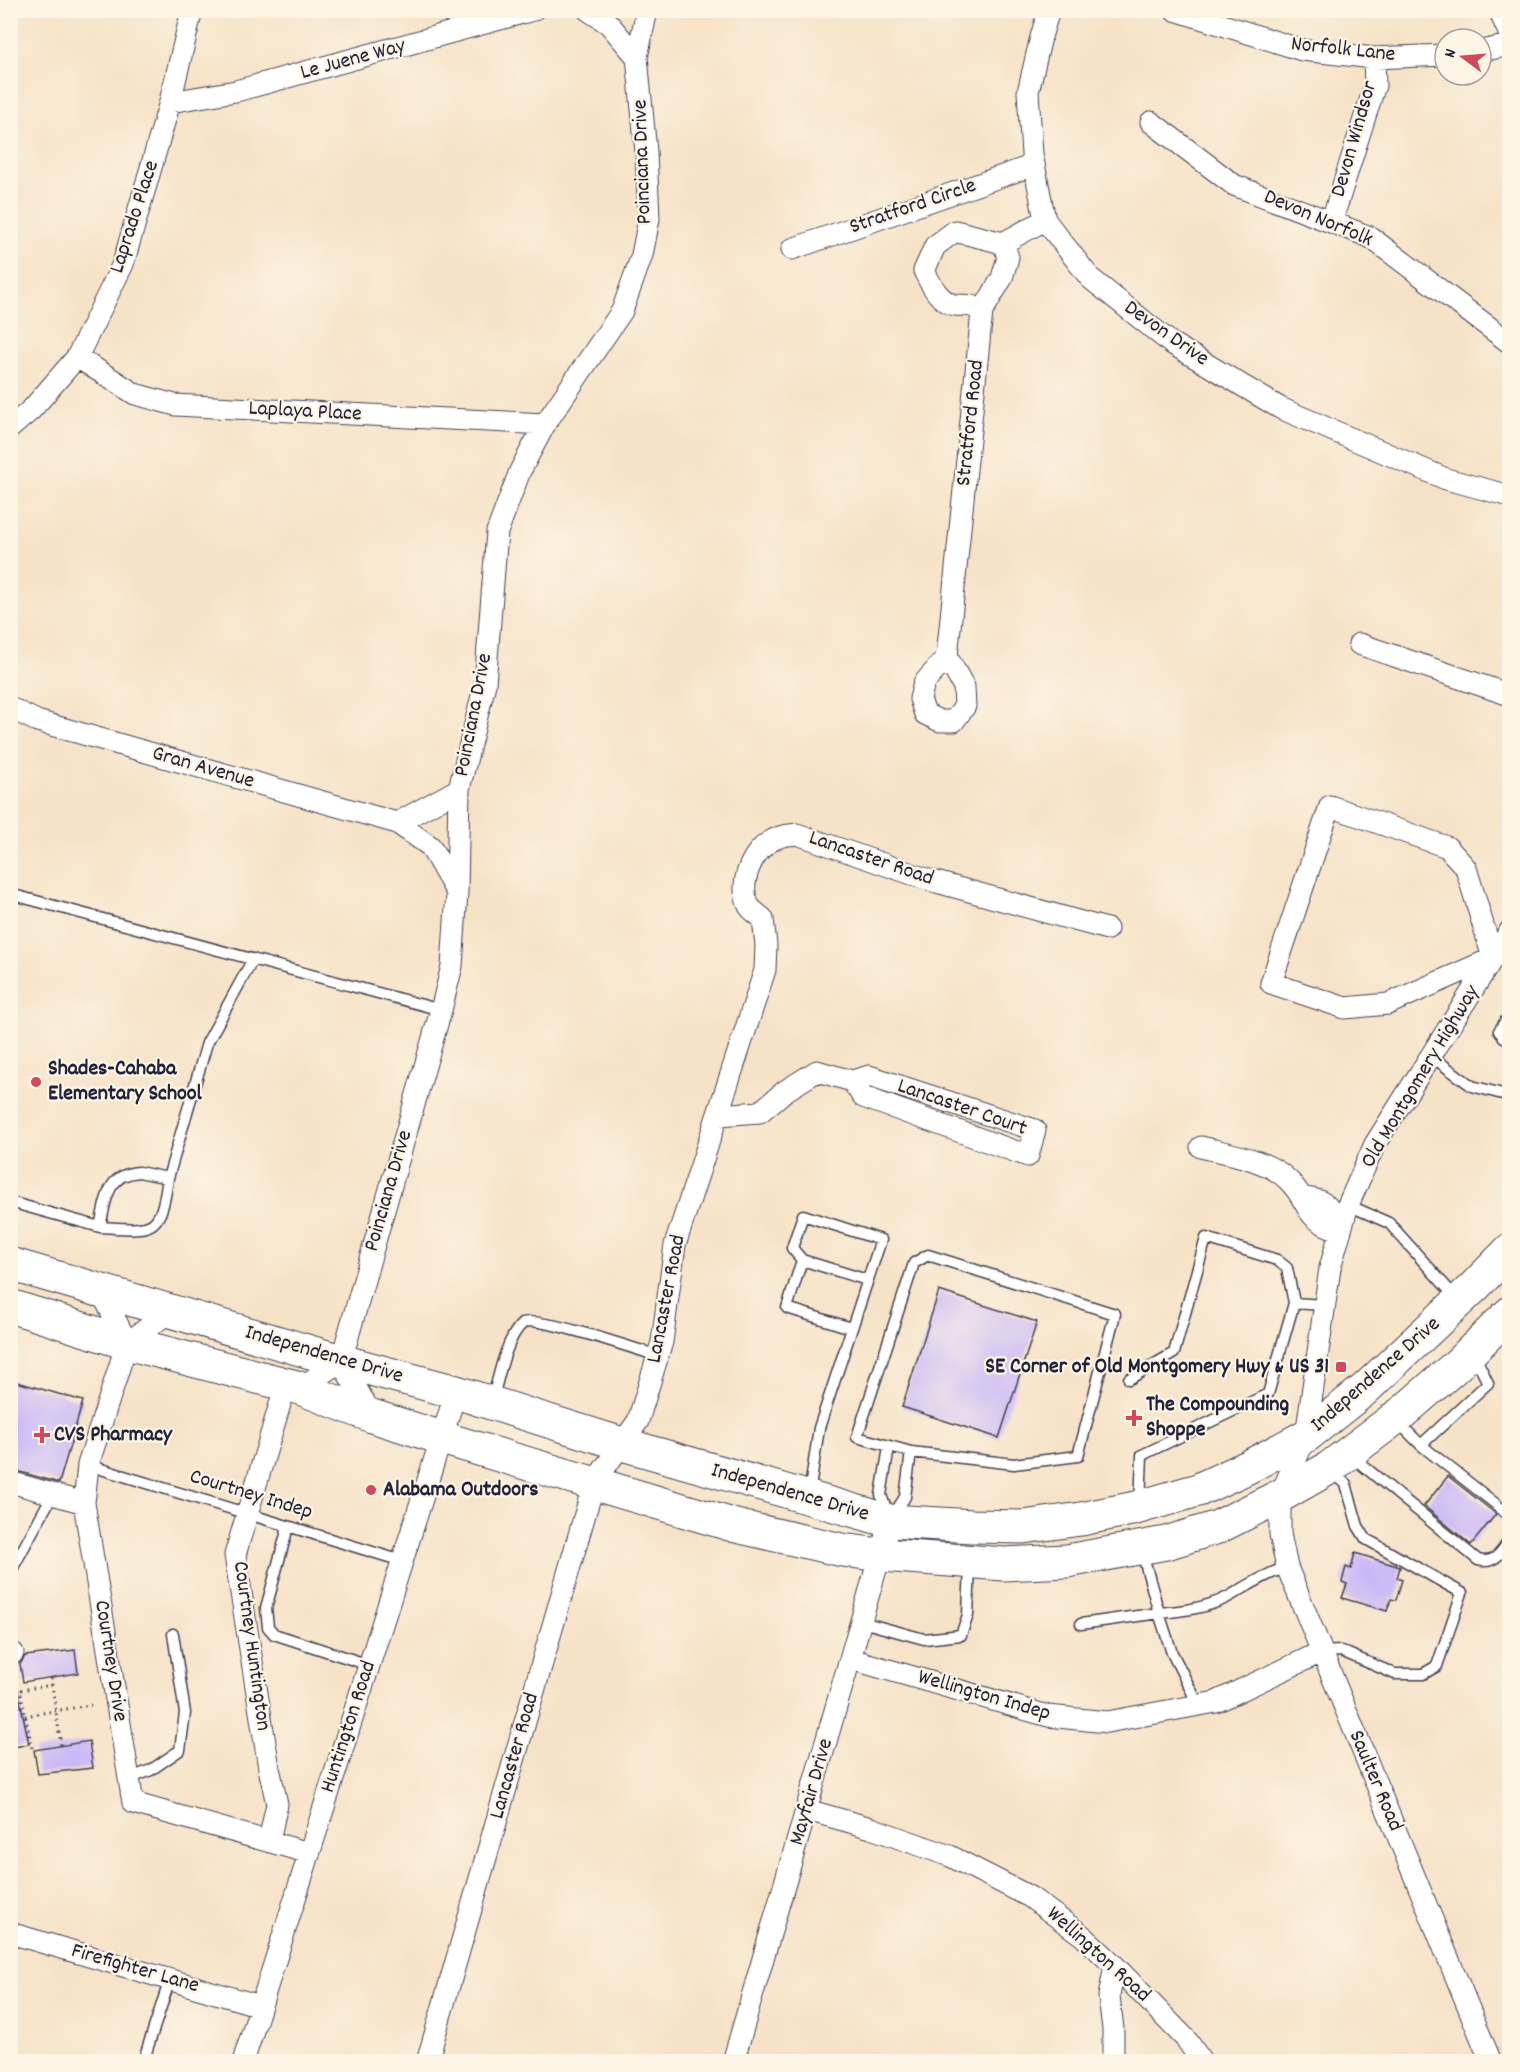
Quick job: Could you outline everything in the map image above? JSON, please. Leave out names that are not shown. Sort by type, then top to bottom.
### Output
[{"type":"main road","name":"Independence Drive","points":[[10,1264],[340,1361],[456,1392],[622,1444],[890,1521],[1023,1527],[1081,1519],[1140,1507],[1198,1490],[1306,1436],[1364,1390],[1459,1302],[1509,1250]]},
{"type":"main road","name":"Independence Drive","points":[[10,1306],[127,1342],[293,1386],[372,1416],[736,1526],[842,1550],[1004,1564],[1067,1561],[1166,1543],[1218,1527],[1280,1496],[1338,1460],[1395,1418],[1472,1351],[1509,1313]]},
{"type":"street","name":"Laprado Place","points":[[10,428],[32,409],[77,357],[123,264],[170,102],[192,10]]},
{"type":"street","name":"Le Juene Way","points":[[170,102],[236,91],[533,10]]},
{"type":"street","points":[[588,10],[609,24],[637,57]]},
{"type":"street","name":"Poinciana Drive","points":[[340,1361],[452,966],[457,893],[459,789],[485,684],[497,532],[520,471],[545,424],[622,311],[642,255],[649,219],[646,152],[637,57],[647,10]]},
{"type":"street","name":"Devon Drive","points":[[1049,10],[1028,92],[1034,165],[1045,220],[1090,278],[1171,343],[1280,408],[1446,479],[1509,496]]},
{"type":"street","name":"Norfolk Lane","points":[[1175,10],[1302,50],[1374,58],[1433,56]]},
{"type":"street","points":[[1499,10],[1509,35]]},
{"type":"street","points":[[1493,48],[1509,45]]},
{"type":"street","name":"Devon Windsor","points":[[1332,220],[1375,85],[1374,58]]},
{"type":"street","name":"Devon Norfolk","points":[[1151,123],[1234,185],[1332,220],[1370,237],[1509,343]]},
{"type":"street","name":"Stratford Circle","points":[[792,249],[1034,165]]},
{"type":"street","points":[[1003,243],[1045,220]]},
{"type":"street","name":"Stratford Circle","points":[[982,312],[974,306],[952,304],[935,292],[924,271],[935,246],[955,231],[1003,243]]},
{"type":"street","name":"Stratford Road","points":[[947,657],[982,312],[1002,278],[1008,257],[1003,243]]},
{"type":"street","name":"Laplaya Place","points":[[77,357],[135,394],[175,405],[545,424]]},
{"type":"street","points":[[1359,644],[1509,695]]},
{"type":"street","name":"Gran Avenue","points":[[10,708],[37,721],[397,823],[430,846],[457,893]]},
{"type":"street","points":[[397,823],[459,789]]},
{"type":"street","name":"Old Montgomery Highway","points":[[1330,806],[1447,847],[1466,868],[1493,958],[1388,1004],[1345,1008],[1271,983],[1330,806]]},
{"type":"street","name":"Lancaster Road","points":[[427,2061],[594,1483],[638,1421],[662,1342],[675,1245],[765,970],[766,945],[763,919],[749,908],[744,889],[748,870],[760,850],[777,838],[796,834],[928,880],[1107,929]]},
{"type":"street","name":"Old Montgomery Highway","points":[[1280,1496],[1306,1436],[1330,1268],[1348,1205],[1375,1144],[1509,931]]},
{"type":"street","name":"Lancaster Court","points":[[719,1115],[760,1112],[785,1091],[818,1071],[852,1081],[869,1076],[1035,1130],[1028,1156],[863,1097],[852,1081]]},
{"type":"street","points":[[933,1122],[940,1099]]},
{"type":"street","points":[[1201,1147],[1244,1158],[1277,1171],[1289,1180],[1303,1198],[1308,1212],[1323,1226],[1340,1230]]},
{"type":"street","points":[[100,1290],[127,1342],[172,1310]]},
{"type":"street","name":"Courtney Drive","points":[[127,1342],[88,1465],[84,1503],[133,1803],[309,1852]]},
{"type":"street","points":[[293,1386],[340,1361],[372,1416]]},
{"type":"street","name":"Courtney Huntington","points":[[269,1841],[278,1804],[269,1768],[235,1555],[293,1386]]},
{"type":"street","name":"Huntington Road","points":[[243,2061],[456,1392]]},
{"type":"street","points":[[10,1482],[84,1503]]},
{"type":"street","name":"Saulter Road","points":[[1280,1496],[1280,1534],[1287,1567],[1491,2061]]},
{"type":"street","name":"Mayfair Drive","points":[[733,2061],[890,1521]]},
{"type":"street","name":"Wellington Indep","points":[[851,1659],[1048,1716],[1107,1722],[1216,1702],[1321,1652]]},
{"type":"street","name":"Wellington Road","points":[[807,1810],[871,1828],[950,1856],[1030,1897],[1083,1936],[1115,1966],[1186,2038],[1202,2061]]},
{"type":"street","name":"Firefighter Lane","points":[[10,1933],[260,2006]]},
{"type":"street","points":[[1113,2061],[1113,2029],[1109,1996],[1115,1966]]},
{"type":"lane","points":[[10,894],[441,1010]]},
{"type":"lane","points":[[10,1202],[100,1227],[139,1229],[155,1222],[164,1206],[168,1178],[207,1043],[253,959]]},
{"type":"lane","points":[[1509,1014],[1500,1031],[1504,1037],[1509,1039]]},
{"type":"lane","points":[[1431,1056],[1472,1086],[1509,1096]]},
{"type":"lane","points":[[100,1227],[108,1191],[120,1176],[139,1172],[168,1178]]},
{"type":"lane","points":[[1348,1205],[1389,1223],[1459,1302]]},
{"type":"lane","points":[[809,1498],[819,1428],[880,1240],[803,1215],[792,1248],[802,1260],[867,1280]]},
{"type":"lane","points":[[1130,1379],[1174,1353],[1206,1238],[1277,1260],[1287,1268],[1294,1303],[1268,1394],[1142,1455],[1140,1507]]},
{"type":"lane","points":[[928,1255],[1115,1314],[1078,1456],[1014,1464],[911,1452],[889,1447],[857,1437],[914,1263],[928,1255]]},
{"type":"lane","points":[[802,1260],[787,1308],[851,1328]]},
{"type":"lane","points":[[1294,1303],[1324,1305]]},
{"type":"lane","points":[[492,1403],[512,1338],[522,1324],[531,1320],[658,1356]]},
{"type":"lane","points":[[1421,1445],[1488,1383],[1472,1351]]},
{"type":"lane","points":[[1395,1418],[1421,1445],[1497,1505],[1509,1518]]},
{"type":"lane","points":[[889,1447],[882,1495],[890,1521]]},
{"type":"lane","points":[[890,1521],[905,1497],[911,1452]]},
{"type":"lane","points":[[1338,1460],[1478,1560],[1486,1562],[1494,1559],[1509,1539]]},
{"type":"lane","points":[[1321,1652],[1341,1652],[1395,1674],[1423,1674],[1437,1666],[1462,1593],[1366,1539],[1358,1526],[1338,1460]]},
{"type":"lane","name":"Courtney Indep","points":[[88,1465],[402,1561]]},
{"type":"lane","points":[[10,1573],[53,1494]]},
{"type":"lane","points":[[288,1527],[266,1608],[268,1627],[274,1634],[369,1665]]},
{"type":"lane","points":[[1140,1548],[1172,1653],[1193,1694],[1193,1706]]},
{"type":"lane","points":[[862,1622],[924,1639],[961,1635],[968,1615],[970,1562]]},
{"type":"lane","points":[[1081,1624],[1189,1610],[1228,1597],[1270,1572],[1287,1567]]},
{"type":"lane","points":[[129,1779],[151,1770],[180,1750],[185,1713],[173,1634]]},
{"type":"lane","points":[[143,2061],[170,1979]]},
{"type":"path","points":[[51,1678],[62,1745]]},
{"type":"path","points":[[32,1748],[20,1690],[52,1685]]},
{"type":"path","points":[[25,1716],[91,1705]]},
{"type":"building","points":[[939,1291],[1037,1322],[999,1438],[902,1407]]},
{"type":"building","name":"CVS Pharmacy","points":[[10,1380],[83,1401],[59,1483],[10,1469]]},
{"type":"building","points":[[1448,1476],[1496,1514],[1471,1545],[1424,1506]]},
{"type":"building","points":[[1355,1553],[1400,1567],[1397,1578],[1402,1580],[1396,1600],[1391,1599],[1387,1611],[1342,1598],[1347,1584],[1342,1582],[1346,1567],[1351,1569]]},
{"type":"building","points":[[75,1650],[78,1673],[23,1682],[20,1664],[25,1656]]},
{"type":"building","points":[[17,1686],[29,1744],[10,1748],[10,1687]]},
{"type":"building","points":[[89,1741],[93,1768],[38,1774],[34,1750]]},
{"type":"place","name":"Shades-Cahaba Elementary School","points":[[36,1082]]},
{"type":"place","name":"SE Corner of Old Montgomery Hwy & US 31","points":[[1341,1367]]},
{"type":"place","name":"The Compounding Shoppe","points":[[1134,1418]]},
{"type":"place","name":"CVS Pharmacy","points":[[42,1435]]},
{"type":"place","name":"Alabama Outdoors","points":[[371,1490]]}]
